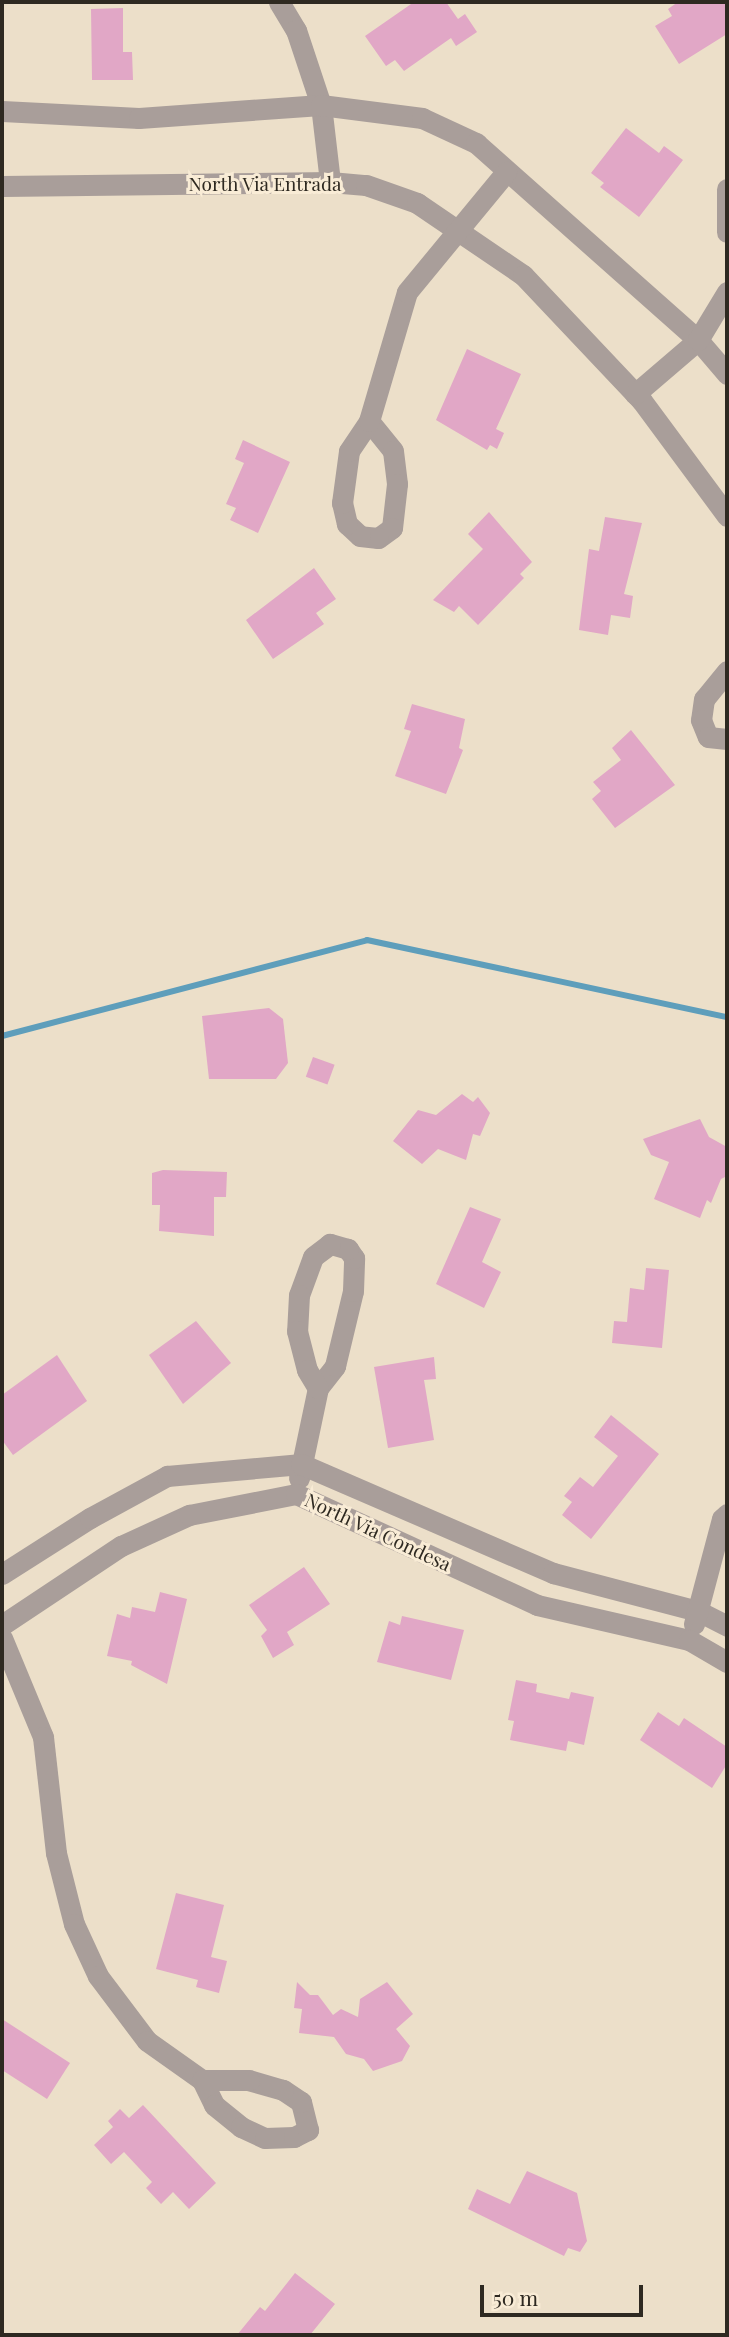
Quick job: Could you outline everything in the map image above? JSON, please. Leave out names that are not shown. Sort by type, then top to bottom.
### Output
[{"type":"street","points":[[279,2],[296,30],[321,105],[330,182]]},
{"type":"street","points":[[296,30],[297,2]]},
{"type":"street","points":[[2,111],[139,118],[321,105],[422,118],[476,143],[698,340],[727,374]]},
{"type":"street","points":[[369,421],[393,451],[397,484],[392,528],[379,538],[360,536],[346,523],[342,503],[349,451],[369,421],[407,292],[506,172]]},
{"type":"street","name":"North Via Entrada","points":[[2,186],[330,182],[366,185],[417,203],[523,275],[635,394],[727,516]]},
{"type":"street","points":[[727,190],[727,232]]},
{"type":"street","points":[[635,394],[698,340],[727,292]]},
{"type":"street","points":[[727,671],[704,699],[701,720],[708,737],[727,739]]},
{"type":"street","points":[[296,1494],[318,1388],[335,1366],[353,1291],[354,1258],[348,1249],[330,1244],[313,1257],[299,1295],[297,1331],[307,1370],[318,1388]]},
{"type":"street","name":"North Via Condesa","points":[[2,1574],[167,1476],[301,1464],[553,1573],[698,1611],[727,1626]]},
{"type":"street","name":"North Via Condesa","points":[[2,1625],[121,1546],[189,1515],[296,1494],[537,1605],[689,1640],[727,1662]]},
{"type":"street","points":[[689,1640],[722,1519],[727,1514]]},
{"type":"street","points":[[2,1638],[43,1737],[56,1853],[74,1924],[98,1976],[147,2041],[202,2080],[214,2105],[241,2127],[265,2138],[294,2137],[308,2130],[301,2102],[283,2090],[249,2080],[202,2080]]},
{"type":"building","points":[[414,2],[446,2],[458,19],[465,14],[477,32],[456,46],[451,38],[404,71],[395,60],[386,66],[365,36]]},
{"type":"building","points":[[678,2],[727,2],[727,34],[679,64],[655,26],[672,16],[668,9]]},
{"type":"building","points":[[123,8],[123,52],[132,52],[133,80],[92,80],[91,9]]},
{"type":"building","points":[[626,128],[659,153],[664,146],[683,160],[639,217],[600,187],[604,183],[591,173]]},
{"type":"building","points":[[467,349],[521,374],[496,429],[504,433],[497,449],[490,445],[487,450],[436,420]]},
{"type":"building","points":[[243,440],[290,462],[258,533],[230,520],[236,508],[226,504],[244,463],[235,459]]},
{"type":"building","points":[[489,512],[532,562],[520,574],[524,578],[478,625],[459,606],[454,612],[433,600],[483,549],[468,534]]},
{"type":"building","points":[[605,517],[642,523],[624,594],[633,596],[630,618],[611,615],[608,635],[579,630],[589,549],[599,551]]},
{"type":"building","points":[[314,568],[336,599],[316,613],[324,624],[273,659],[246,620]]},
{"type":"building","points":[[412,704],[465,719],[459,748],[463,750],[446,794],[395,776],[411,731],[404,729]]},
{"type":"building","points":[[631,730],[675,785],[615,828],[592,799],[601,791],[593,782],[621,760],[612,748]]},
{"type":"building","points":[[269,1008],[283,1019],[288,1063],[276,1079],[209,1079],[202,1016]]},
{"type":"building","points":[[313,1057],[335,1065],[327,1085],[306,1077]]},
{"type":"building","points":[[462,1094],[473,1102],[478,1097],[490,1113],[480,1136],[473,1134],[466,1160],[438,1149],[422,1164],[393,1141],[418,1110],[436,1115]]},
{"type":"building","points":[[700,1119],[709,1137],[727,1147],[727,1176],[721,1179],[711,1203],[707,1200],[700,1218],[654,1199],[669,1162],[651,1155],[643,1139]]},
{"type":"building","points":[[163,1170],[227,1172],[226,1197],[214,1197],[214,1236],[159,1231],[160,1205],[152,1205],[152,1173]]},
{"type":"building","points":[[470,1207],[501,1219],[482,1262],[501,1272],[484,1308],[436,1284]]},
{"type":"building","points":[[646,1268],[669,1270],[662,1348],[612,1343],[614,1321],[627,1322],[630,1288],[644,1290]]},
{"type":"building","points":[[196,1321],[231,1363],[183,1404],[149,1355]]},
{"type":"building","points":[[57,1355],[87,1401],[13,1455],[2,1440],[2,1395]]},
{"type":"building","points":[[434,1357],[436,1379],[424,1380],[434,1440],[388,1448],[374,1367]]},
{"type":"building","points":[[611,1415],[659,1454],[591,1539],[562,1515],[572,1502],[564,1496],[580,1477],[593,1487],[618,1456],[594,1437]]},
{"type":"building","points":[[304,1567],[330,1604],[287,1632],[294,1645],[273,1658],[261,1636],[267,1630],[249,1605]]},
{"type":"building","points":[[160,1592],[187,1599],[167,1684],[131,1665],[132,1661],[107,1656],[117,1614],[130,1618],[132,1607],[155,1612]]},
{"type":"building","points":[[402,1616],[464,1630],[451,1680],[377,1662],[389,1621],[400,1625]]},
{"type":"building","points":[[516,1680],[537,1684],[536,1692],[569,1699],[571,1692],[594,1697],[584,1745],[568,1741],[566,1751],[510,1740],[514,1721],[508,1720]]},
{"type":"building","points":[[658,1712],[679,1726],[684,1718],[727,1747],[727,1764],[712,1788],[640,1740]]},
{"type":"building","points":[[176,1893],[224,1905],[211,1957],[227,1961],[219,1993],[196,1987],[198,1980],[156,1969]]},
{"type":"building","points":[[297,1982],[310,1995],[318,1995],[333,2015],[341,2009],[358,2017],[360,1999],[387,1982],[413,2014],[396,2029],[410,2046],[402,2061],[373,2071],[364,2059],[346,2054],[334,2037],[299,2033],[302,2009],[294,2008]]},
{"type":"building","points":[[2,2019],[70,2063],[47,2099],[2,2070]]},
{"type":"building","points":[[143,2105],[216,2183],[189,2209],[173,2192],[161,2204],[146,2188],[152,2182],[124,2152],[111,2164],[94,2145],[113,2127],[108,2121],[120,2109],[129,2118]]},
{"type":"building","points":[[527,2171],[577,2193],[587,2241],[580,2252],[568,2248],[564,2256],[468,2209],[477,2189],[510,2204]]},
{"type":"building","points":[[295,2273],[335,2304],[310,2335],[237,2335],[260,2307],[265,2311]]},
{"type":"waterway","points":[[2,1036],[367,940],[727,1017]]}]
